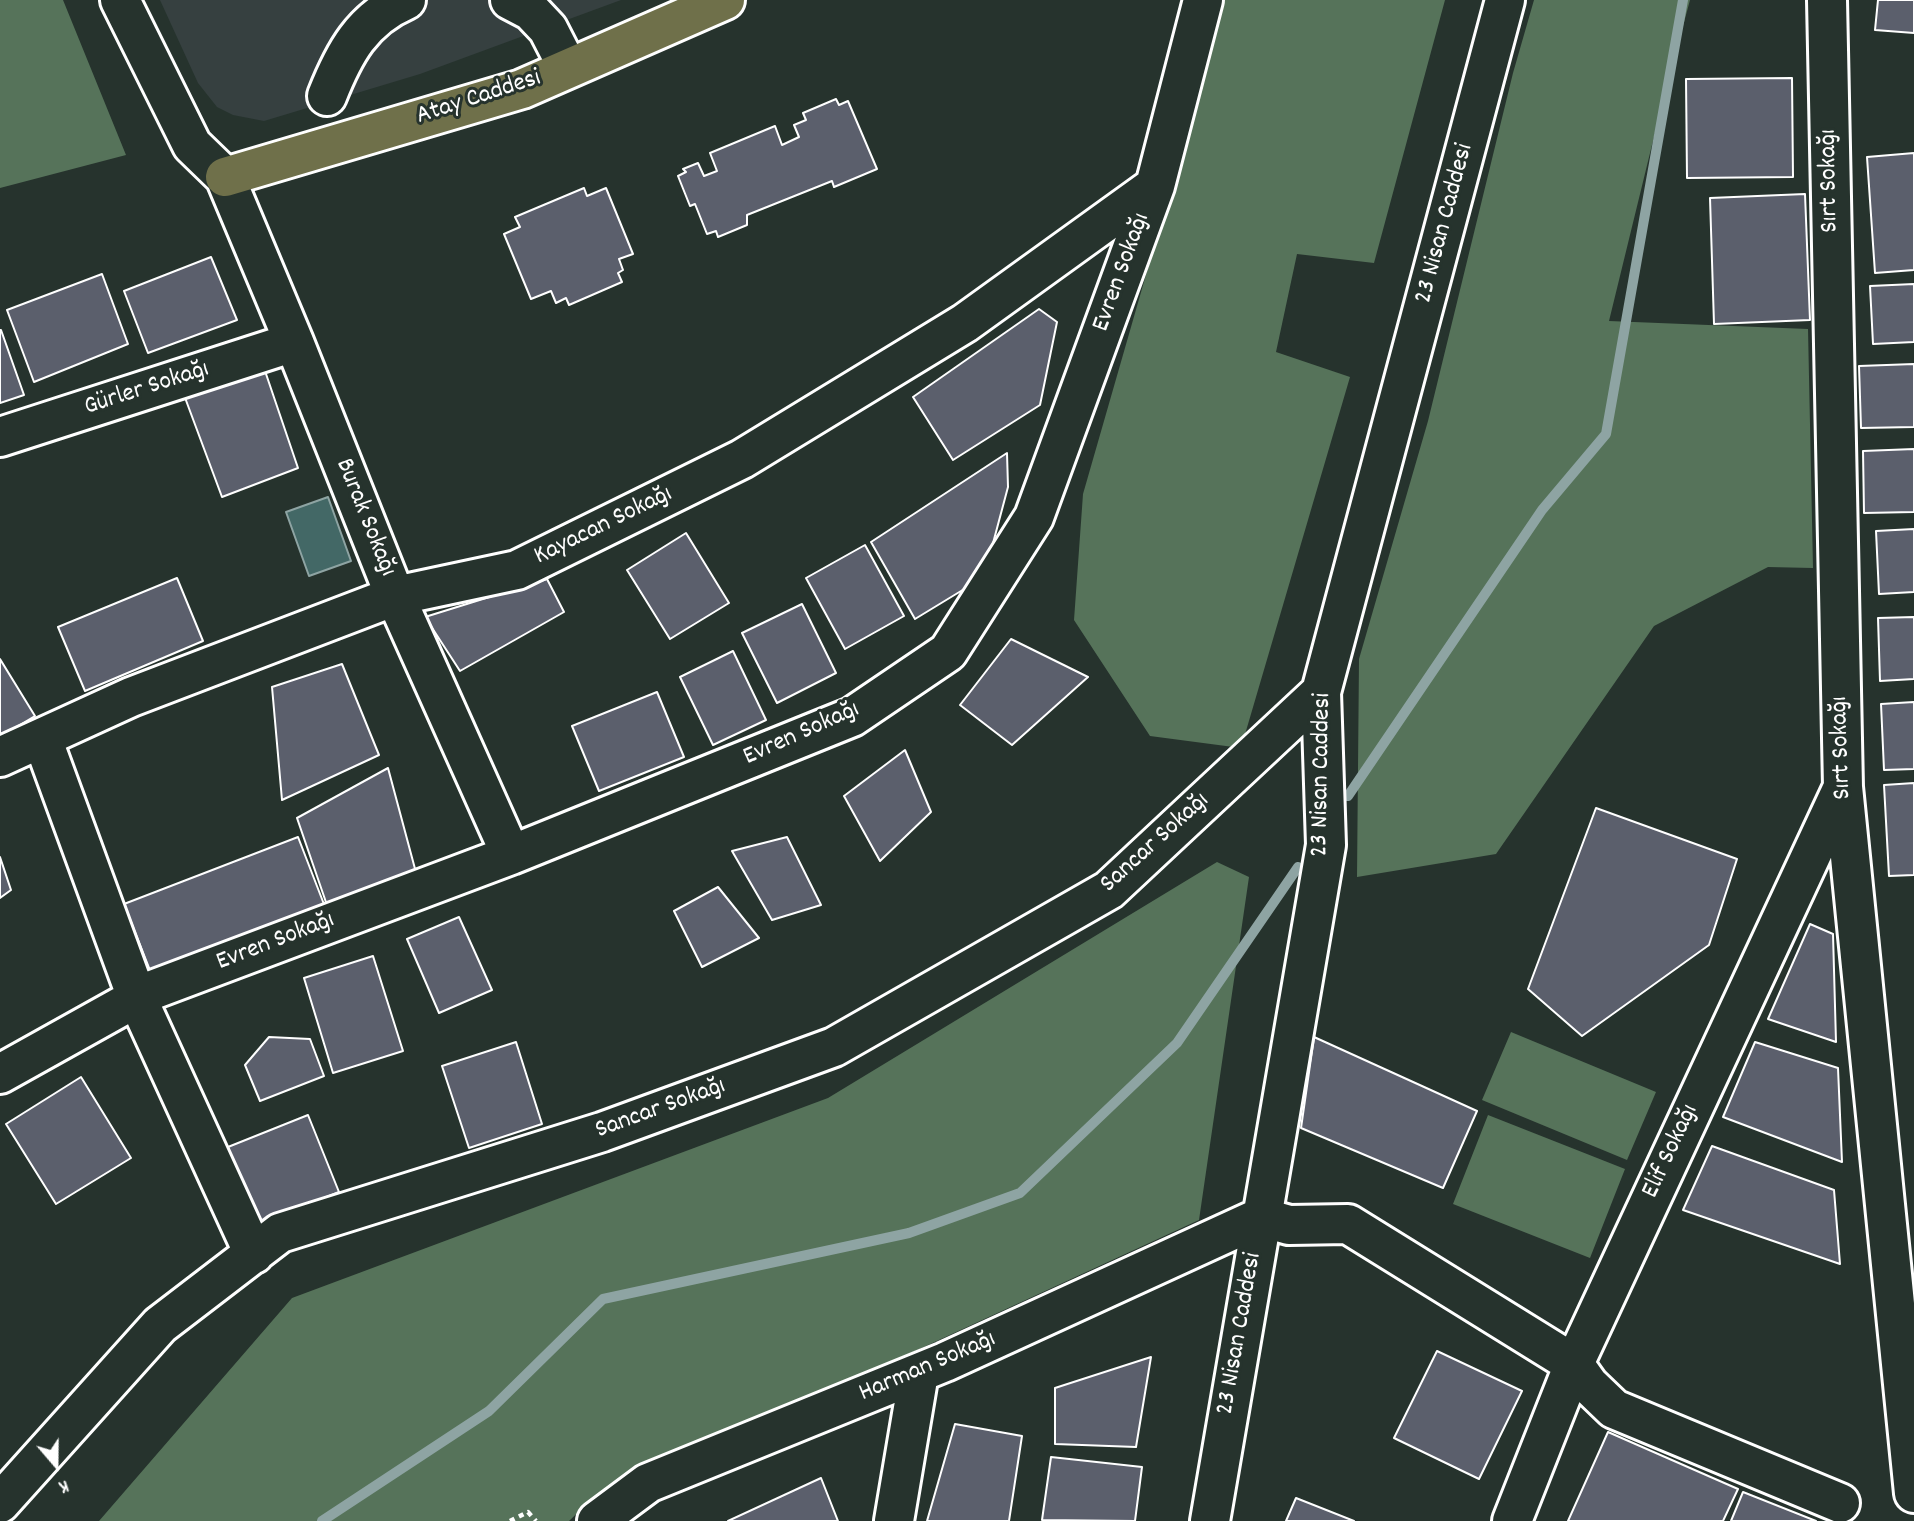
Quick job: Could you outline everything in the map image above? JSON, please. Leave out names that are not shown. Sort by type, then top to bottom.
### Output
[{"type":"main road","name":"Atay Caddesi","points":[[225,177],[522,89],[725,0]]},
{"type":"street","points":[[120,0],[192,145],[225,177]]},
{"type":"street","points":[[327,96],[339,67],[365,27],[391,6],[406,0]]},
{"type":"street","points":[[510,0],[531,11],[548,29],[568,68]]},
{"type":"street","name":"Evren Sokağı","points":[[0,1074],[147,992],[511,855],[852,717],[948,652],[1034,516],[1155,186],[1203,0]]},
{"type":"street","name":"23 Nisan Caddesi","points":[[1210,1521],[1326,845],[1321,692],[1505,0]]},
{"type":"street","name":"Sırt Sokağı","points":[[1827,0],[1843,787],[1914,1493]]},
{"type":"street","name":"Burak Sokağı","points":[[225,177],[395,596],[511,855]]},
{"type":"street","name":"Kayacan Sokağı","points":[[0,757],[131,697],[395,596],[517,570],[742,460],[965,323],[1155,186]]},
{"type":"street","name":"Gürler Sokağı","points":[[0,437],[294,342]]},
{"type":"street","name":"Sancar Sokağı","points":[[0,1503],[160,1325],[280,1233],[602,1132],[834,1047],[1109,890],[1321,692]]},
{"type":"street","points":[[42,738],[137,998],[254,1254]]},
{"type":"street","name":"Elif Sokağı","points":[[1512,1521],[1574,1364],[1843,787]]},
{"type":"street","points":[[1261,1217],[1289,1224],[1348,1224],[1574,1364],[1589,1385],[1614,1409],[1840,1503]]},
{"type":"street","name":"Harman Sokağı","points":[[597,1521],[648,1483],[919,1373],[1261,1217]]},
{"type":"street","points":[[894,1521],[919,1373]]},
{"type":"path","points":[[510,1521],[528,1512],[536,1521]]},
{"type":"shaded area","points":[[160,0],[621,0],[420,74],[264,121],[233,115],[217,107],[198,83]]},
{"type":"green space","points":[[0,0],[63,0],[126,155],[0,188]]},
{"type":"green space","points":[[1225,0],[1445,0],[1374,263],[1297,254],[1276,352],[1350,377],[1241,748],[1150,736],[1074,620],[1083,494]]},
{"type":"green space","points":[[1534,0],[1690,0],[1609,321],[1808,329],[1813,568],[1768,567],[1654,626],[1496,854],[1357,877],[1359,659],[1428,421],[1513,73]]},
{"type":"green space","points":[[1217,862],[1249,877],[1199,1220],[590,1501],[569,1521],[99,1521],[292,1298],[828,1098]]},
{"type":"green space","points":[[1511,1032],[1656,1092],[1627,1160],[1482,1100]]},
{"type":"green space","points":[[1488,1115],[1625,1169],[1590,1258],[1453,1204]]},
{"type":"water","points":[[328,497],[351,561],[309,576],[286,512]]},
{"type":"building","points":[[1878,0],[1914,0],[1914,33],[1875,30]]},
{"type":"building","points":[[1792,78],[1793,177],[1687,178],[1686,79]]},
{"type":"building","points":[[836,99],[839,105],[848,101],[877,169],[834,187],[832,181],[747,215],[747,225],[718,237],[716,231],[707,234],[695,204],[690,206],[678,176],[686,172],[683,169],[698,163],[704,176],[717,171],[710,153],[775,126],[782,145],[799,137],[794,125],[806,120],[803,113]]},
{"type":"building","points":[[1914,153],[1914,270],[1875,273],[1867,157]]},
{"type":"building","points":[[584,188],[587,196],[606,188],[633,254],[619,259],[623,270],[618,273],[622,282],[569,305],[566,298],[556,303],[551,291],[531,299],[504,234],[520,227],[515,217]]},
{"type":"building","points":[[1805,194],[1810,320],[1714,324],[1710,198]]},
{"type":"building","points":[[211,257],[237,320],[148,353],[124,291]]},
{"type":"building","points":[[102,274],[128,344],[34,382],[7,310]]},
{"type":"building","points":[[1914,284],[1914,342],[1873,344],[1870,286]]},
{"type":"building","points":[[1039,309],[1057,322],[1040,405],[953,460],[913,397]]},
{"type":"building","points":[[0,330],[24,395],[0,403]]},
{"type":"building","points":[[1914,364],[1914,427],[1861,428],[1859,366]]},
{"type":"building","points":[[264,368],[298,468],[222,497],[184,395]]},
{"type":"building","points":[[1914,449],[1914,512],[1864,513],[1863,451]]},
{"type":"building","points":[[1007,453],[1008,487],[984,577],[915,619],[871,542]]},
{"type":"building","points":[[1914,529],[1914,592],[1879,594],[1876,531]]},
{"type":"building","points":[[686,533],[729,603],[670,639],[627,570]]},
{"type":"building","points":[[865,545],[904,616],[845,649],[806,578]]},
{"type":"building","points":[[177,578],[203,641],[85,691],[58,627]]},
{"type":"building","points":[[547,579],[564,612],[460,671],[425,617]]},
{"type":"building","points":[[802,604],[836,673],[777,703],[742,633]]},
{"type":"building","points":[[1914,617],[1914,679],[1880,681],[1878,618]]},
{"type":"building","points":[[1011,639],[1088,677],[1012,745],[960,705]]},
{"type":"building","points":[[733,651],[766,720],[713,745],[680,677]]},
{"type":"building","points":[[0,659],[35,716],[0,737]]},
{"type":"building","points":[[342,664],[379,755],[282,800],[272,687]]},
{"type":"building","points":[[657,692],[684,757],[599,791],[572,726]]},
{"type":"building","points":[[1914,702],[1914,769],[1884,770],[1881,704]]},
{"type":"building","points":[[905,750],[931,812],[880,861],[844,796]]},
{"type":"building","points":[[388,768],[418,880],[329,911],[297,818]]},
{"type":"building","points":[[1914,783],[1914,875],[1889,876],[1884,785]]},
{"type":"building","points":[[1596,808],[1737,859],[1709,945],[1582,1036],[1528,989]]},
{"type":"building","points":[[298,837],[327,912],[153,978],[124,904]]},
{"type":"building","points":[[787,837],[821,905],[772,920],[732,851]]},
{"type":"building","points":[[0,857],[11,890],[0,898]]},
{"type":"building","points":[[718,887],[759,938],[702,967],[674,911]]},
{"type":"building","points":[[459,917],[492,990],[439,1013],[407,939]]},
{"type":"building","points":[[1810,924],[1833,934],[1836,1042],[1768,1019]]},
{"type":"building","points":[[373,956],[403,1051],[333,1073],[304,978]]},
{"type":"building","points":[[269,1037],[310,1039],[324,1076],[260,1101],[245,1065]]},
{"type":"building","points":[[1314,1037],[1477,1111],[1443,1188],[1301,1128]]},
{"type":"building","points":[[516,1042],[542,1124],[469,1148],[442,1066]]},
{"type":"building","points":[[1755,1042],[1838,1068],[1842,1162],[1723,1117]]},
{"type":"building","points":[[81,1077],[131,1158],[56,1204],[6,1124]]},
{"type":"building","points":[[308,1115],[339,1192],[249,1228],[218,1151]]},
{"type":"building","points":[[1712,1146],[1834,1190],[1840,1264],[1683,1210]]},
{"type":"building","points":[[1437,1351],[1522,1391],[1479,1479],[1394,1438]]},
{"type":"building","points":[[1151,1357],[1136,1447],[1055,1444],[1055,1388]]},
{"type":"building","points":[[955,1424],[1022,1436],[1009,1521],[927,1521]]},
{"type":"building","points":[[1608,1432],[1738,1489],[1723,1521],[1568,1521]]},
{"type":"building","points":[[1051,1457],[1142,1467],[1135,1521],[1042,1520]]},
{"type":"building","points":[[821,1478],[838,1521],[728,1521]]},
{"type":"building","points":[[1743,1492],[1816,1521],[1731,1521]]},
{"type":"building","points":[[1296,1498],[1354,1521],[1286,1521]]},
{"type":"waterway","points":[[1348,796],[1542,510],[1606,434],[1683,0]]},
{"type":"waterway","points":[[322,1521],[489,1411],[603,1299],[909,1233],[1020,1193],[1177,1043],[1298,867]]}]
